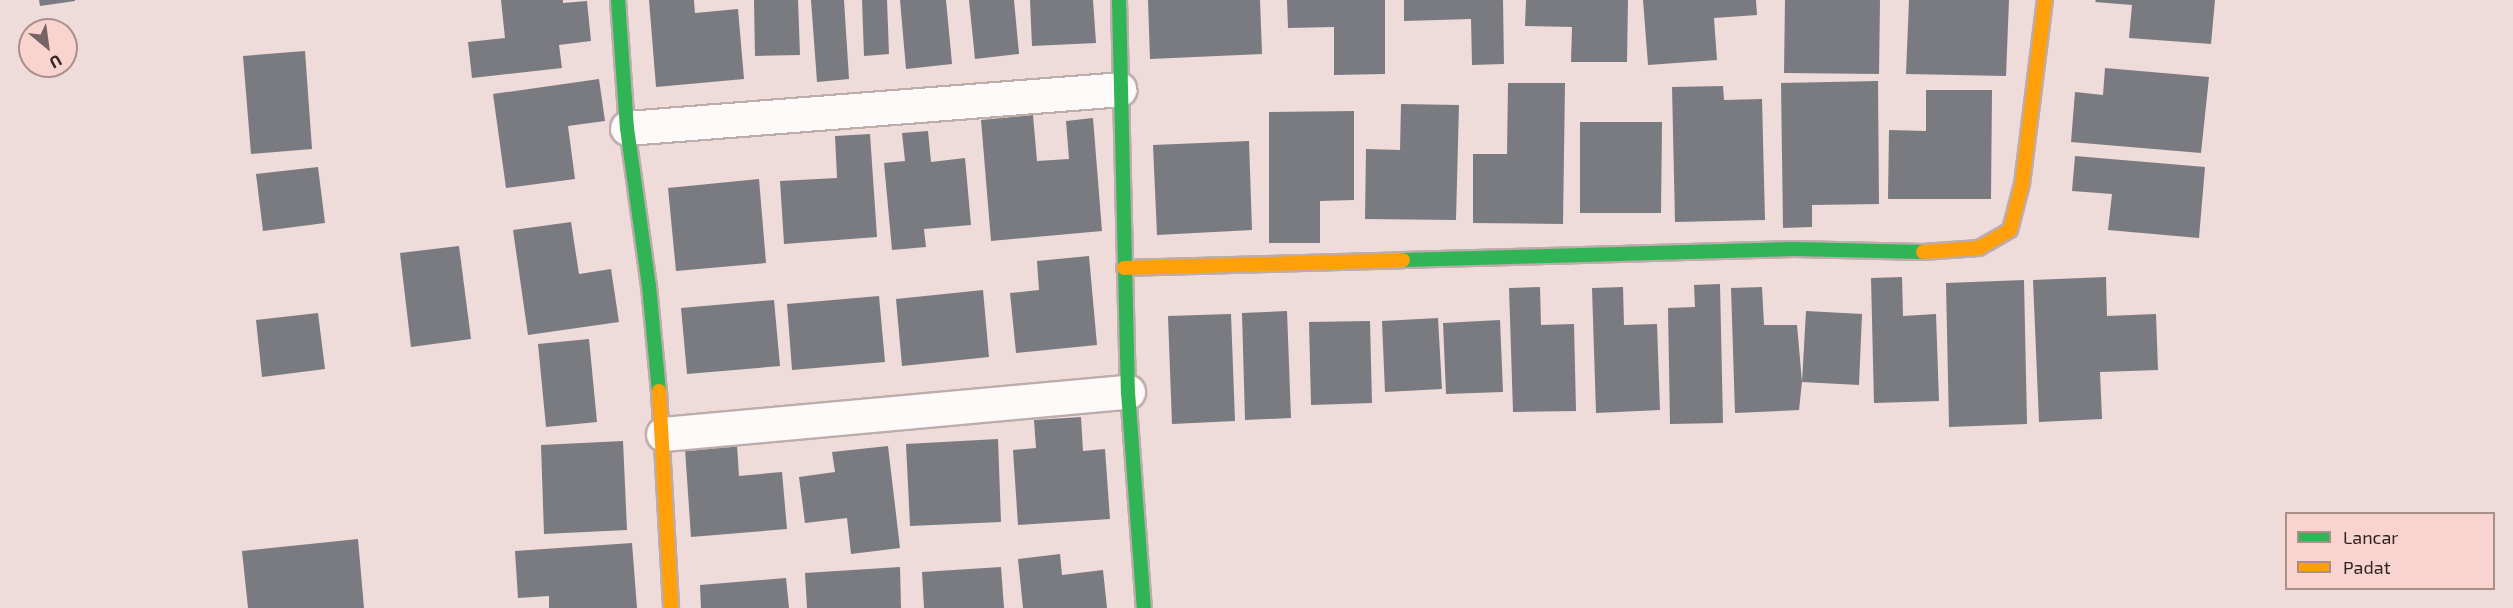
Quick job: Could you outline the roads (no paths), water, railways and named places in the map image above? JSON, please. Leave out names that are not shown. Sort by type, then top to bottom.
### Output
[{"type":"street","points":[[618,0],[627,128],[649,286],[663,434],[671,608]]},
{"type":"street","points":[[1119,0],[1119,89],[1128,392],[1144,608]]},
{"type":"street","points":[[1124,268],[1794,249],[1919,252],[1980,248],[2002,237],[2010,230],[2015,217],[2022,183],[2045,0]]},
{"type":"street","points":[[627,128],[1119,89]]},
{"type":"street","points":[[663,434],[1128,392]]}]
